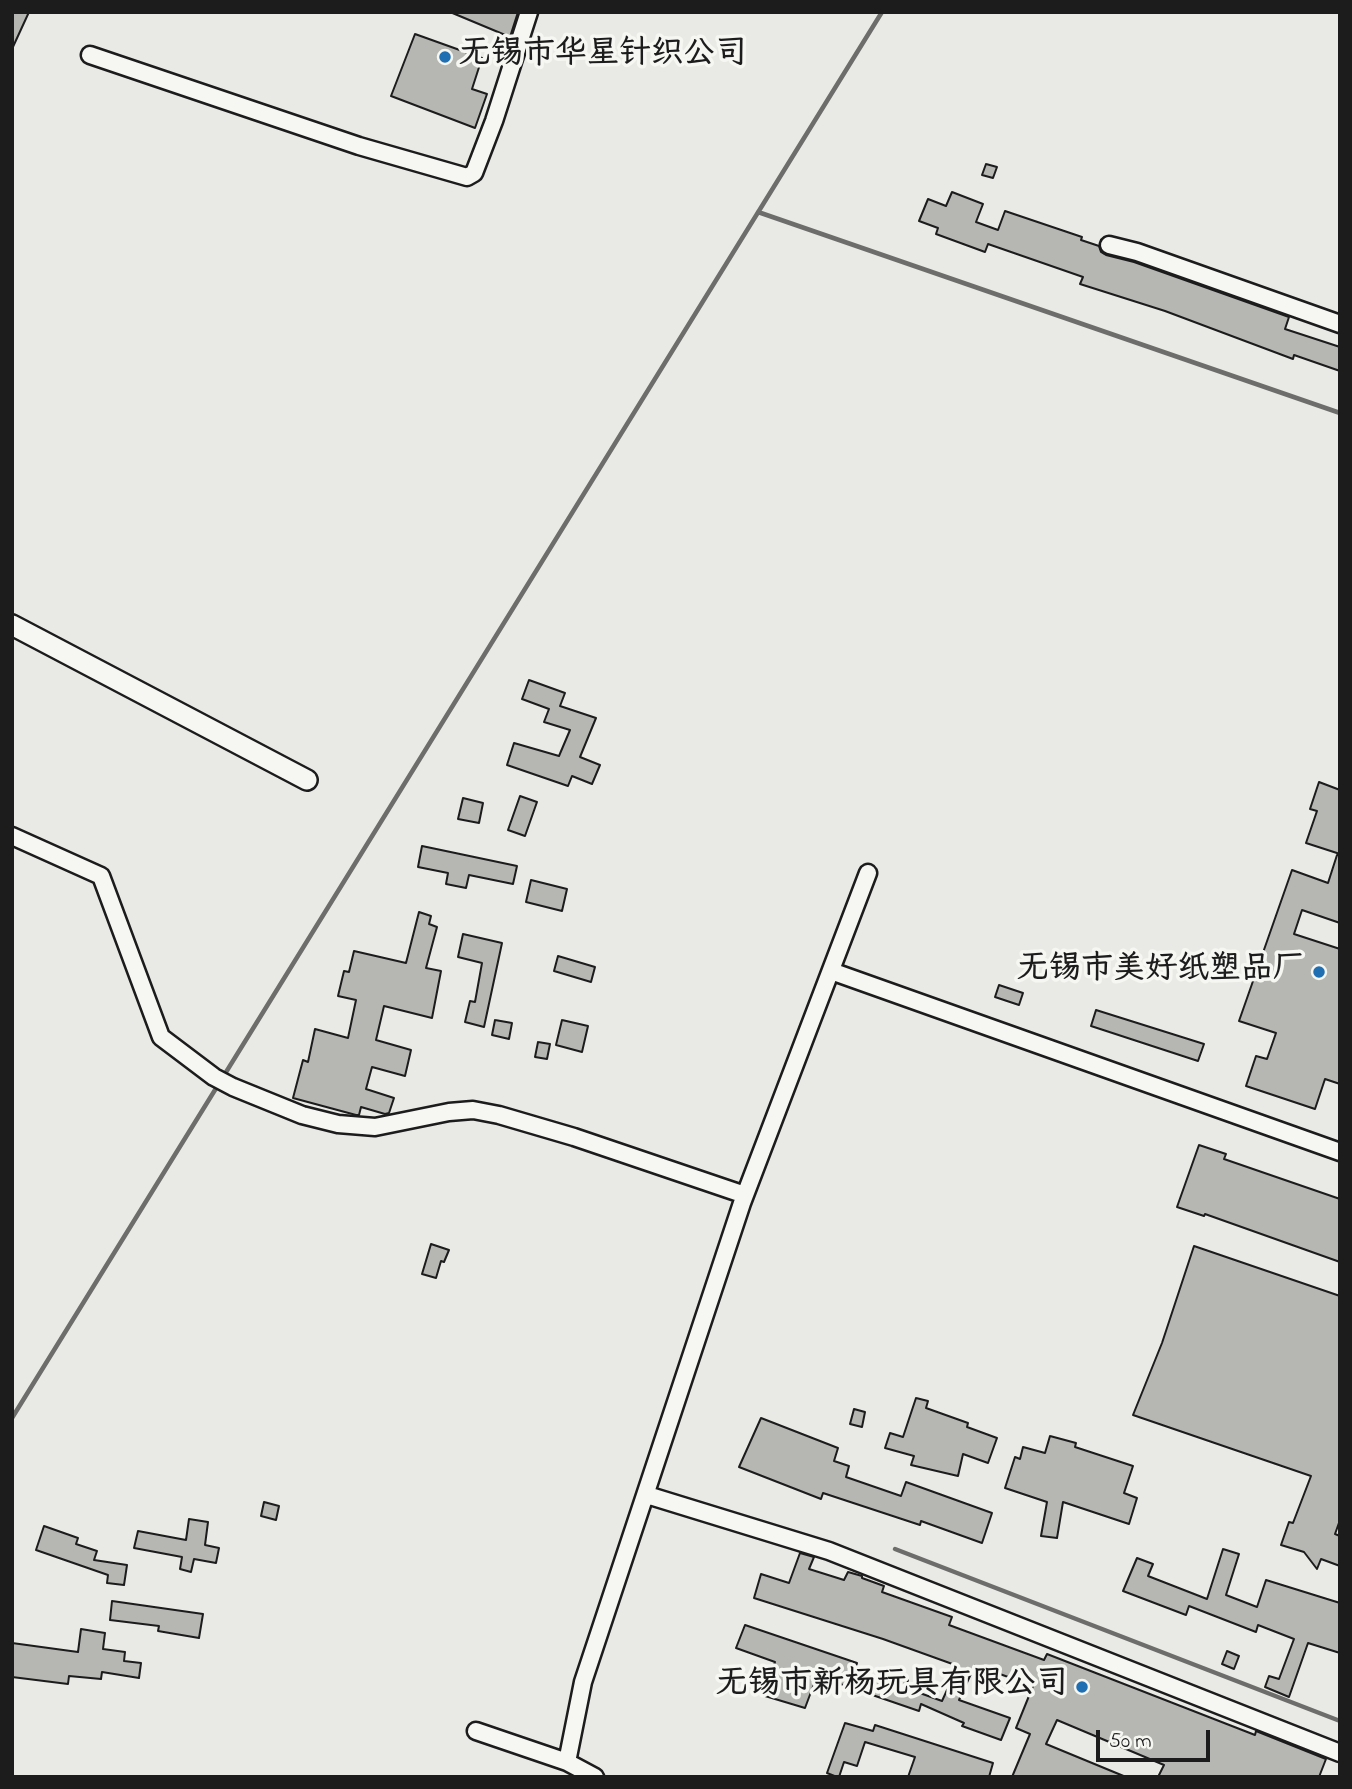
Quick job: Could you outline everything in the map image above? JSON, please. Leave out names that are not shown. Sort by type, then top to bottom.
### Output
[{"type":"street","points":[[90,55],[359,146],[467,177],[474,173],[489,134],[529,12]]},
{"type":"street","points":[[1109,245],[1137,252],[1340,324]]},
{"type":"street","points":[[12,625],[307,780]]},
{"type":"street","points":[[12,836],[101,876],[162,1037],[215,1077],[233,1087],[302,1115],[338,1124],[375,1127],[449,1112],[473,1110],[499,1115],[574,1137],[745,1195]]},
{"type":"street","points":[[567,1762],[583,1682],[745,1195],[868,873]]},
{"type":"street","points":[[831,971],[1340,1152]]},
{"type":"street","points":[[647,1495],[829,1550],[1340,1753]]},
{"type":"street","points":[[476,1731],[567,1762],[596,1777]]},
{"type":"building","points":[[12,12],[29,12],[12,49]]},
{"type":"building","points":[[450,12],[518,12],[510,37]]},
{"type":"building","points":[[415,34],[482,58],[472,89],[487,94],[475,128],[391,96]]},
{"type":"building","points":[[986,164],[997,167],[993,178],[982,175]]},
{"type":"building","points":[[952,192],[983,204],[976,222],[998,230],[1005,211],[1082,237],[1081,240],[1099,246],[1101,252],[1106,255],[1134,262],[1289,317],[1285,329],[1340,347],[1340,371],[1294,355],[1293,359],[1165,311],[1080,284],[1083,277],[988,244],[985,252],[936,234],[938,228],[919,221],[928,199],[946,206]]},
{"type":"building","points":[[529,680],[565,693],[560,706],[596,718],[580,757],[600,765],[592,784],[572,776],[568,786],[507,765],[514,743],[559,756],[570,730],[544,722],[549,709],[522,699]]},
{"type":"building","points":[[1319,782],[1340,790],[1340,854],[1306,843],[1317,811],[1310,809]]},
{"type":"building","points":[[520,796],[537,802],[525,836],[508,830]]},
{"type":"building","points":[[463,798],[483,803],[479,823],[458,819]]},
{"type":"building","points":[[422,846],[517,866],[513,884],[469,875],[466,888],[446,884],[448,873],[418,867]]},
{"type":"building","points":[[1337,855],[1340,855],[1340,923],[1302,910],[1294,934],[1340,949],[1340,1084],[1325,1079],[1315,1109],[1246,1086],[1256,1056],[1267,1059],[1276,1033],[1239,1021],[1292,870],[1328,883]]},
{"type":"building","points":[[531,880],[567,889],[562,911],[526,902]]},
{"type":"building","points":[[419,912],[431,916],[429,924],[437,927],[426,968],[441,971],[432,1018],[384,1006],[376,1040],[411,1050],[405,1076],[372,1067],[366,1089],[394,1098],[389,1113],[361,1107],[359,1115],[356,1115],[293,1098],[303,1060],[308,1062],[315,1029],[348,1038],[356,1000],[338,996],[344,971],[349,972],[354,951],[406,963]]},
{"type":"building","points":[[463,934],[502,943],[484,1027],[465,1022],[470,1001],[475,1002],[482,963],[458,957]]},
{"type":"building","points":[[558,956],[595,967],[591,982],[554,971]]},
{"type":"building","points":[[999,985],[1023,993],[1019,1005],[995,997]]},
{"type":"building","points":[[1096,1010],[1204,1044],[1198,1061],[1091,1026]]},
{"type":"building","points":[[495,1020],[512,1023],[509,1039],[492,1035]]},
{"type":"building","points":[[562,1020],[588,1026],[582,1052],[556,1045]]},
{"type":"building","points":[[538,1042],[550,1044],[547,1059],[535,1057]]},
{"type":"building","points":[[1199,1145],[1226,1154],[1224,1159],[1340,1199],[1340,1262],[1205,1214],[1204,1216],[1177,1207]]},
{"type":"building","points":[[431,1244],[449,1250],[444,1262],[441,1261],[436,1278],[422,1274]]},
{"type":"building","points":[[1194,1246],[1340,1296],[1340,1520],[1335,1534],[1340,1536],[1340,1566],[1321,1559],[1317,1569],[1304,1552],[1281,1545],[1289,1522],[1293,1523],[1311,1476],[1133,1415],[1162,1343]]},
{"type":"building","points":[[916,1398],[928,1401],[926,1408],[968,1423],[967,1427],[997,1438],[988,1463],[963,1454],[958,1476],[911,1465],[914,1456],[885,1448],[890,1433],[903,1437]]},
{"type":"building","points":[[854,1409],[865,1412],[862,1427],[850,1424]]},
{"type":"building","points":[[761,1418],[838,1448],[834,1461],[849,1466],[846,1477],[901,1496],[906,1482],[992,1513],[982,1543],[921,1521],[920,1525],[823,1493],[821,1499],[739,1467]]},
{"type":"building","points":[[1050,1436],[1076,1443],[1075,1447],[1133,1466],[1124,1493],[1137,1498],[1129,1524],[1063,1502],[1057,1538],[1041,1536],[1047,1502],[1005,1488],[1015,1457],[1020,1459],[1023,1447],[1045,1453]]},
{"type":"building","points":[[264,1502],[279,1506],[276,1520],[261,1516]]},
{"type":"building","points":[[189,1519],[208,1522],[205,1545],[219,1548],[216,1563],[194,1559],[191,1572],[180,1569],[182,1557],[134,1548],[138,1531],[186,1540]]},
{"type":"building","points":[[44,1526],[78,1538],[76,1544],[97,1551],[94,1560],[127,1565],[124,1585],[107,1583],[108,1575],[36,1550]]},
{"type":"building","points":[[1223,1549],[1239,1554],[1226,1595],[1257,1607],[1266,1580],[1340,1603],[1340,1653],[1308,1643],[1289,1697],[1265,1687],[1269,1676],[1279,1679],[1294,1639],[1258,1625],[1256,1632],[1189,1606],[1186,1615],[1123,1591],[1137,1558],[1153,1564],[1148,1576],[1207,1599]]},
{"type":"building","points":[[800,1553],[814,1557],[809,1569],[844,1580],[848,1572],[862,1576],[884,1586],[882,1592],[952,1617],[949,1625],[1044,1660],[1047,1654],[1255,1735],[1256,1731],[1326,1759],[1319,1777],[1158,1777],[1164,1765],[1057,1720],[1046,1744],[1126,1777],[1012,1777],[1030,1734],[1016,1728],[1033,1686],[975,1665],[959,1700],[1010,1718],[1001,1740],[962,1726],[964,1723],[921,1704],[919,1711],[817,1676],[805,1708],[765,1696],[775,1662],[736,1648],[745,1625],[857,1663],[855,1670],[878,1677],[880,1671],[908,1680],[906,1688],[942,1701],[958,1666],[754,1598],[761,1574],[789,1583]]},
{"type":"building","points":[[112,1601],[203,1614],[199,1638],[158,1631],[159,1626],[110,1620]]},
{"type":"building","points":[[81,1629],[105,1633],[103,1649],[125,1652],[124,1661],[141,1663],[139,1678],[102,1672],[101,1679],[69,1676],[68,1684],[12,1677],[12,1643],[78,1652]]},
{"type":"building","points":[[1227,1651],[1239,1656],[1234,1669],[1222,1664]]},
{"type":"building","points":[[845,1723],[873,1731],[875,1725],[993,1763],[989,1777],[908,1777],[915,1757],[865,1742],[857,1766],[844,1762],[837,1777],[827,1773]]},
{"type":"waterway","points":[[12,1418],[882,12]]},
{"type":"waterway","points":[[758,212],[1340,413]]},
{"type":"waterway","points":[[895,1549],[1340,1721]]},
{"type":"place","name":"无锡市华星针织公司","points":[[445,57]]},
{"type":"place","name":"无锡市美好纸塑品厂","points":[[1319,972]]},
{"type":"place","name":"无锡市新杨玩具有限公司","points":[[1082,1687]]}]
